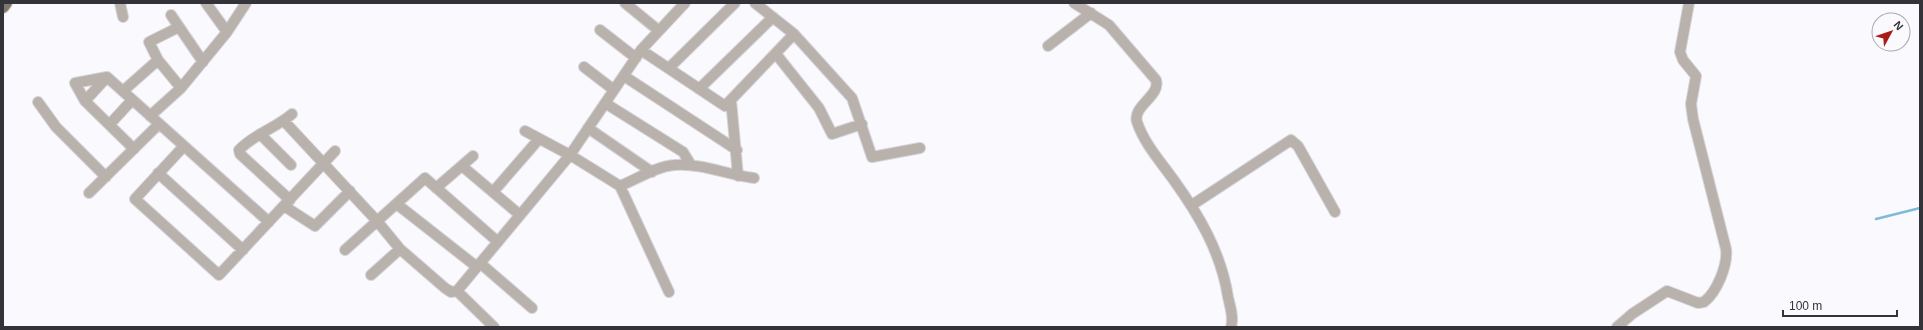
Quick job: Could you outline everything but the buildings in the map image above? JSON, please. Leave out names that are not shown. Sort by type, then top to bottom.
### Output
[{"type":"main road","points":[[3,7],[6,3]]},
{"type":"street","points":[[120,3],[123,17]]},
{"type":"street","points":[[206,3],[227,32]]},
{"type":"street","points":[[150,116],[181,88],[227,32],[246,3]]},
{"type":"street","points":[[625,3],[658,30]]},
{"type":"street","points":[[284,121],[350,191],[400,249],[445,288],[451,292],[457,291],[570,155],[639,54],[658,30],[685,3]]},
{"type":"street","points":[[669,68],[735,3]]},
{"type":"street","points":[[755,3],[794,34],[852,98],[872,157],[920,148]]},
{"type":"street","points":[[1074,3],[1109,25],[1156,80],[1156,88],[1137,113],[1136,120],[1153,151],[1192,205],[1211,239],[1221,265],[1232,322],[1240,327]]},
{"type":"street","points":[[1617,327],[1632,314],[1667,291],[1698,303],[1704,302],[1716,286],[1726,262],[1726,249],[1693,118],[1691,104],[1696,76],[1680,52],[1689,3]]},
{"type":"street","points":[[1048,46],[1091,13]]},
{"type":"street","points":[[171,15],[203,62]]},
{"type":"street","points":[[700,89],[773,17]]},
{"type":"street","points":[[179,27],[149,42],[158,60],[181,88]]},
{"type":"street","points":[[600,30],[639,54],[669,68],[725,106],[794,34]]},
{"type":"street","points":[[776,54],[820,108],[832,134],[862,124]]},
{"type":"street","points":[[123,92],[158,60]]},
{"type":"street","points":[[584,67],[614,90]]},
{"type":"street","points":[[624,76],[737,150]]},
{"type":"street","points":[[107,77],[269,222]]},
{"type":"street","points":[[85,101],[107,77]]},
{"type":"street","points":[[107,77],[75,83],[85,101],[134,148]]},
{"type":"street","points":[[110,124],[132,100]]},
{"type":"street","points":[[731,100],[737,150],[738,176]]},
{"type":"street","points":[[38,102],[56,127],[106,176]]},
{"type":"street","points":[[605,103],[682,152],[691,165]]},
{"type":"street","points":[[292,114],[284,121],[242,146],[239,150],[240,154],[287,203],[315,226],[350,191]]},
{"type":"street","points":[[89,194],[159,124]]},
{"type":"street","points":[[588,128],[652,172]]},
{"type":"street","points":[[525,131],[570,155],[620,186],[669,292]]},
{"type":"street","points":[[260,134],[291,165]]},
{"type":"street","points":[[493,192],[539,138]]},
{"type":"street","points":[[1192,205],[1291,140],[1298,146],[1335,212]]},
{"type":"street","points":[[184,146],[135,199],[219,275],[335,151]]},
{"type":"street","points":[[436,188],[473,156]]},
{"type":"street","points":[[620,186],[652,172],[674,165],[691,165],[738,176],[754,178]]},
{"type":"street","points":[[462,166],[520,216]]},
{"type":"street","points":[[158,173],[243,250]]},
{"type":"street","points":[[345,250],[377,221],[398,205],[425,178],[498,242]]},
{"type":"street","points":[[398,205],[532,308]]},
{"type":"street","points":[[370,275],[400,249]]},
{"type":"street","points":[[457,291],[494,327]]},
{"type":"waterway","points":[[1876,219],[1920,208]]}]
